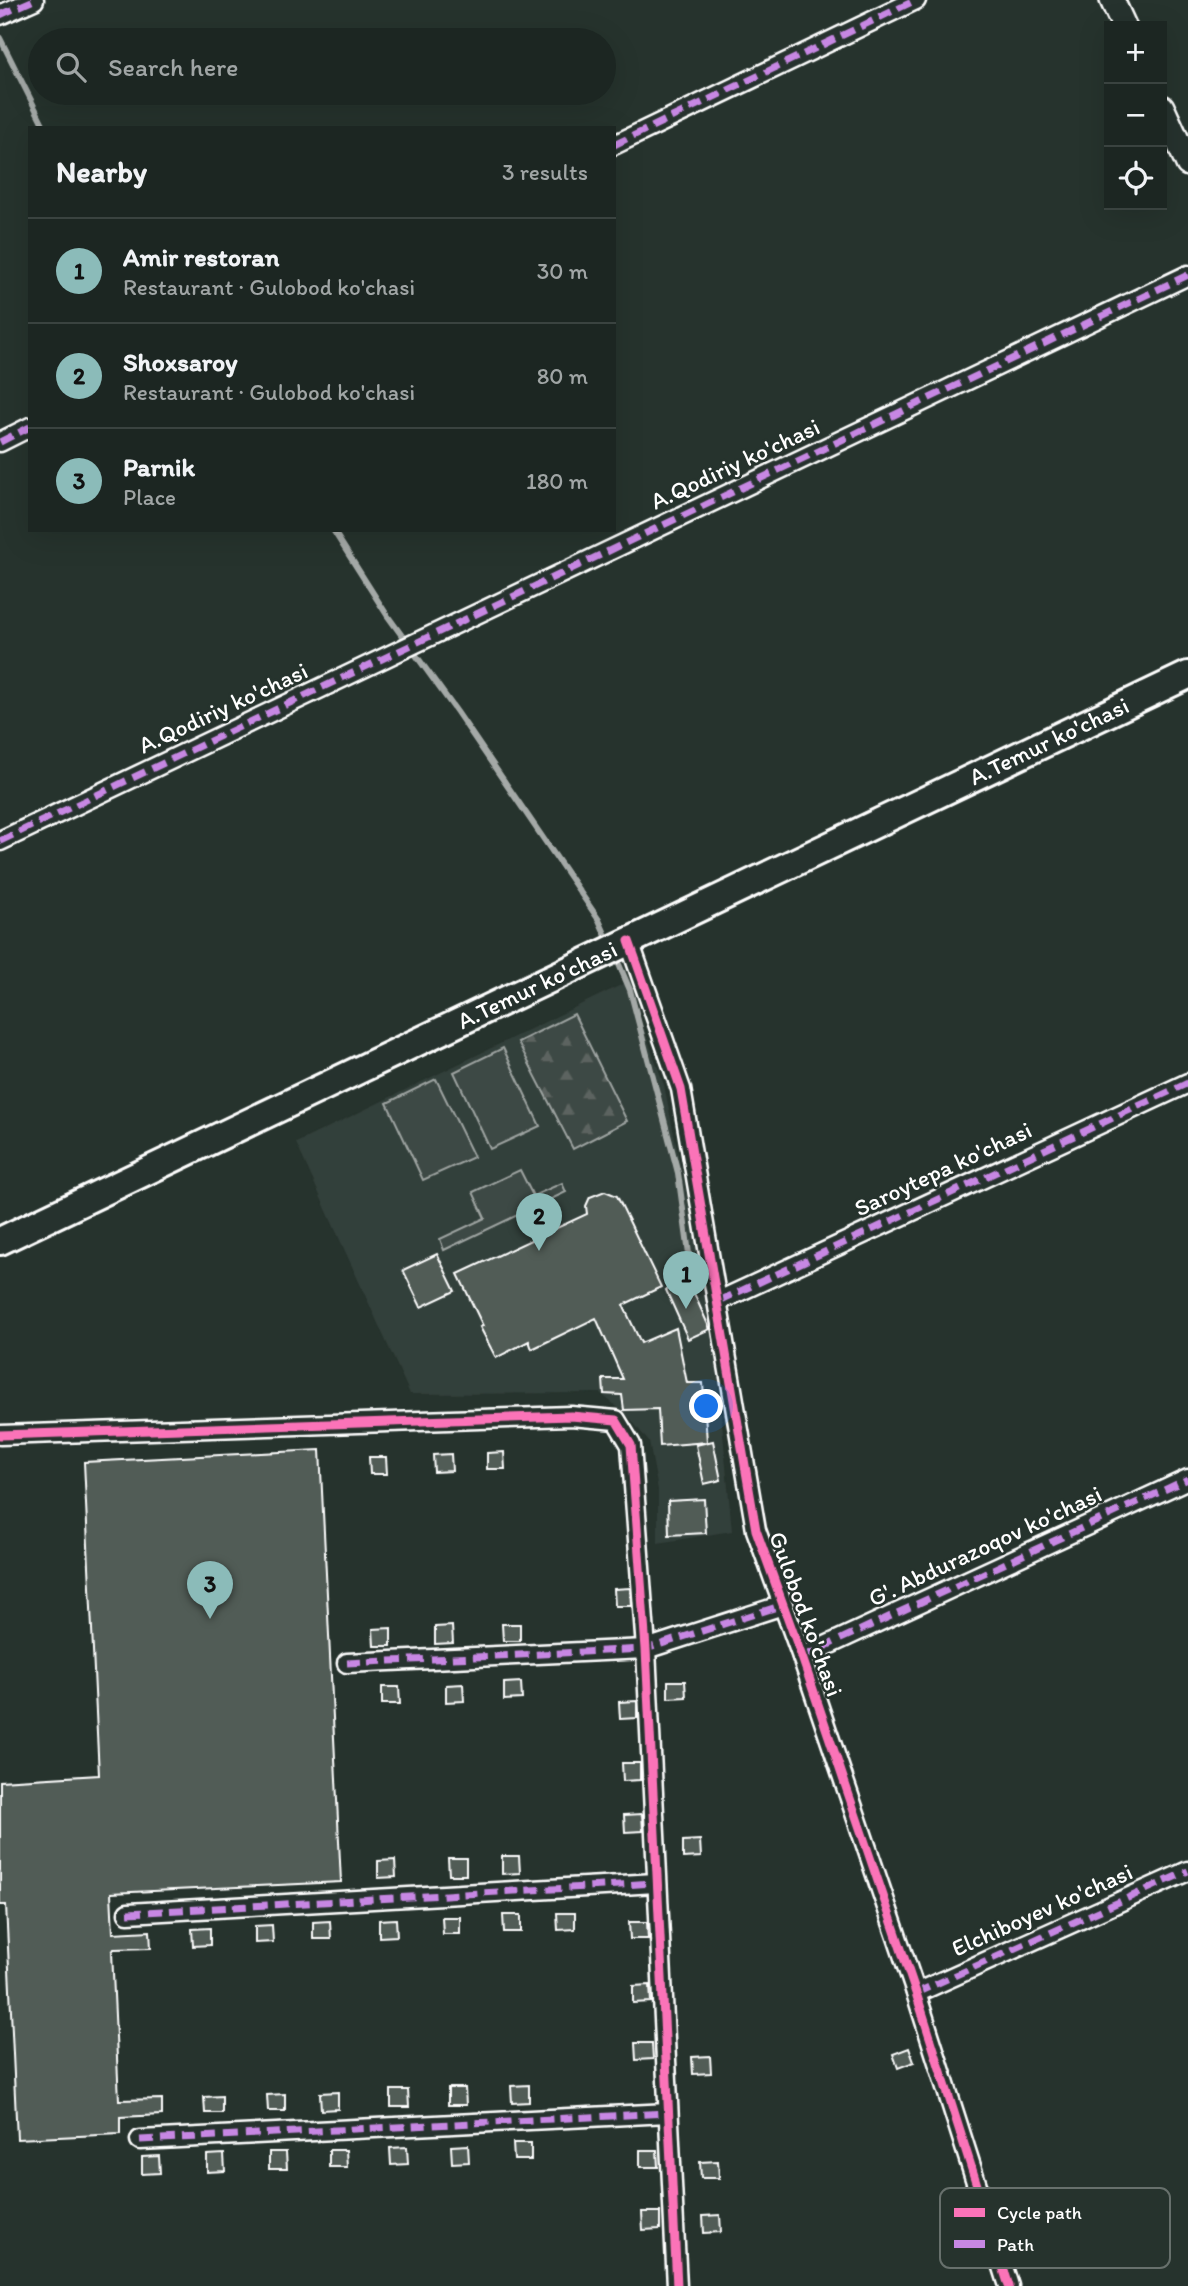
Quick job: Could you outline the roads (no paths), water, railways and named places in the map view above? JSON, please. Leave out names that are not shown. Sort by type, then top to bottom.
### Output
[{"type":"main road","name":"A.Temur ko'chasi","points":[[0,1241],[1188,675]]},
{"type":"street","points":[[0,15],[34,0]]},
{"type":"street","points":[[616,144],[916,0]]},
{"type":"street","points":[[1112,0],[1122,21]]},
{"type":"street","points":[[1167,118],[1188,164]]},
{"type":"street","name":"A.Qodiriy ko'chasi","points":[[0,841],[1188,275]]},
{"type":"street","points":[[0,442],[28,428]]},
{"type":"street","name":"Gulobod ko'chasi","points":[[629,941],[681,1089],[719,1301],[755,1530],[802,1657],[916,1993],[978,2188]]},
{"type":"street","name":"Saroytepa ko'chasi","points":[[719,1301],[1188,1083]]},
{"type":"street","points":[[0,1435],[571,1416],[616,1420],[631,1445],[646,1649],[677,2286]]},
{"type":"street","name":"G'. Abdurazoqov ko'chasi","points":[[802,1657],[1188,1479]]},
{"type":"street","points":[[347,1663],[646,1649],[783,1605]]},
{"type":"street","name":"Elchiboyev ko'chasi","points":[[916,1993],[1188,1871]]},
{"type":"street","points":[[128,1913],[656,1883]]},
{"type":"street","points":[[140,2140],[668,2113]]},
{"type":"street","name":"Gulobod ko'chasi","points":[[1003,2268],[1009,2286]]},
{"type":"waterway","points":[[0,38],[28,94]]},
{"type":"waterway","points":[[34,105],[44,126]]},
{"type":"waterway","points":[[334,532],[387,615],[457,712],[599,920],[610,945]]},
{"type":"waterway","points":[[615,955],[630,990],[678,1173],[690,1261]]},
{"type":"place","name":"Shoxsaroy","points":[[539,1251]]},
{"type":"place","name":"Amir restoran","points":[[686,1309]]},
{"type":"place","name":"Parnik","points":[[210,1619]]}]
